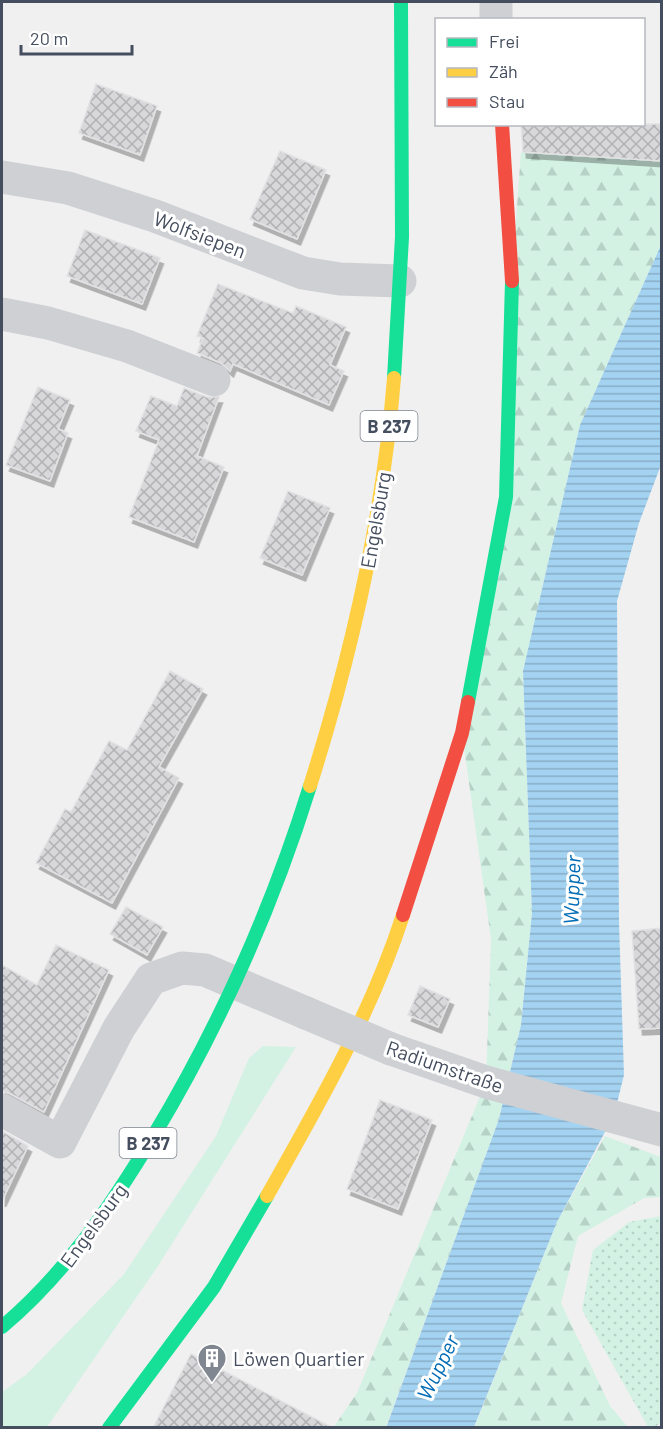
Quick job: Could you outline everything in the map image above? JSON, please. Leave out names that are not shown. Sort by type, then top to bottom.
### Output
[{"type":"main road","name":"Engelsburg","points":[[2,1328],[42,1292],[68,1262],[134,1167],[194,1067],[236,982],[293,839],[344,673],[384,475],[393,389],[400,280],[403,108],[401,2]]},
{"type":"main road","points":[[109,1428],[214,1287],[320,1102],[391,951],[462,734],[506,496],[512,275],[502,126]]},
{"type":"street","points":[[496,2],[496,18]]},
{"type":"street","name":"Wolfsiepen","points":[[2,177],[79,192],[155,216],[303,273],[340,279],[400,280]]},
{"type":"street","points":[[2,314],[48,323],[127,346],[214,380]]},
{"type":"street","points":[[2,1110],[60,1142],[119,1028],[151,979],[182,968],[206,970],[236,982]]},
{"type":"street","name":"Radiumstraße","points":[[236,982],[392,1049],[486,1082],[648,1125]]},
{"type":"green space","points":[[521,152],[661,161],[661,245],[580,425],[523,671],[532,913],[521,1025],[499,1119],[386,1427],[333,1428],[357,1393],[486,1082],[491,939],[462,733],[506,497],[512,275]]},
{"type":"green space","points":[[263,1046],[296,1047],[158,1266],[47,1427],[2,1427],[2,1392],[27,1374],[124,1274],[216,1136],[249,1058]]},
{"type":"green space","points":[[605,1136],[661,1157],[661,1197],[644,1198],[578,1236],[561,1303],[610,1406],[628,1427],[474,1428],[557,1222]]},
{"type":"green space","points":[[661,1216],[661,1422],[655,1427],[648,1427],[582,1310],[593,1250],[629,1222]]},
{"type":"water","name":"Wupper","points":[[661,245],[661,465],[639,523],[617,601],[619,922],[624,1075],[614,1115],[557,1222],[474,1427],[386,1428],[499,1119],[521,1025],[532,913],[523,671],[580,425]]},
{"type":"building","points":[[96,84],[157,106],[140,155],[79,133]]},
{"type":"building","points":[[662,124],[662,161],[523,152],[521,126]]},
{"type":"building","points":[[280,151],[326,170],[297,239],[250,219]]},
{"type":"building","points":[[85,230],[160,258],[142,304],[67,276]]},
{"type":"building","points":[[218,284],[293,313],[296,306],[346,327],[330,365],[344,371],[329,405],[233,364],[230,371],[221,363],[197,353],[203,338],[197,336]]},
{"type":"building","points":[[38,387],[70,400],[58,429],[68,433],[50,481],[6,465]]},
{"type":"building","points":[[184,388],[207,397],[219,397],[197,456],[224,467],[194,542],[129,517],[159,440],[136,431],[151,396],[177,406]]},
{"type":"building","points":[[288,491],[330,508],[302,575],[260,558]]},
{"type":"building","points":[[170,671],[203,689],[159,767],[179,778],[112,903],[36,863],[65,809],[71,812],[109,741],[127,750]]},
{"type":"building","points":[[126,907],[163,927],[147,955],[110,934]]},
{"type":"building","points":[[662,928],[662,1028],[639,1029],[632,931]]},
{"type":"building","points":[[56,945],[109,970],[44,1112],[2,1091],[2,965],[37,985]]},
{"type":"building","points":[[420,986],[450,999],[438,1027],[408,1015]]},
{"type":"building","points":[[380,1100],[432,1120],[398,1209],[347,1189]]},
{"type":"building","points":[[2,1131],[28,1146],[2,1201]]},
{"type":"building","name":"Löwen Quartier","points":[[191,1354],[333,1428],[153,1428]]},
{"type":"traffic: fast","points":[[394,378],[402,237],[401,2]]},
{"type":"traffic: fast","points":[[468,702],[506,497],[512,281]]},
{"type":"traffic: fast","points":[[2,1327],[47,1284],[86,1237],[138,1161],[178,1093],[222,1008],[261,921],[279,877],[310,786]]},
{"type":"traffic: fast","points":[[109,1428],[214,1287],[267,1196]]},
{"type":"traffic: slow","points":[[310,786],[339,686],[364,584],[382,482],[394,378]]},
{"type":"traffic: slow","points":[[267,1196],[324,1094],[359,1024],[403,915]]},
{"type":"traffic: jam","points":[[502,126],[512,281]]},
{"type":"traffic: jam","points":[[403,915],[462,733],[468,702]]},
{"type":"place","name":"Löwen Quartier","points":[[212,1384]]}]
